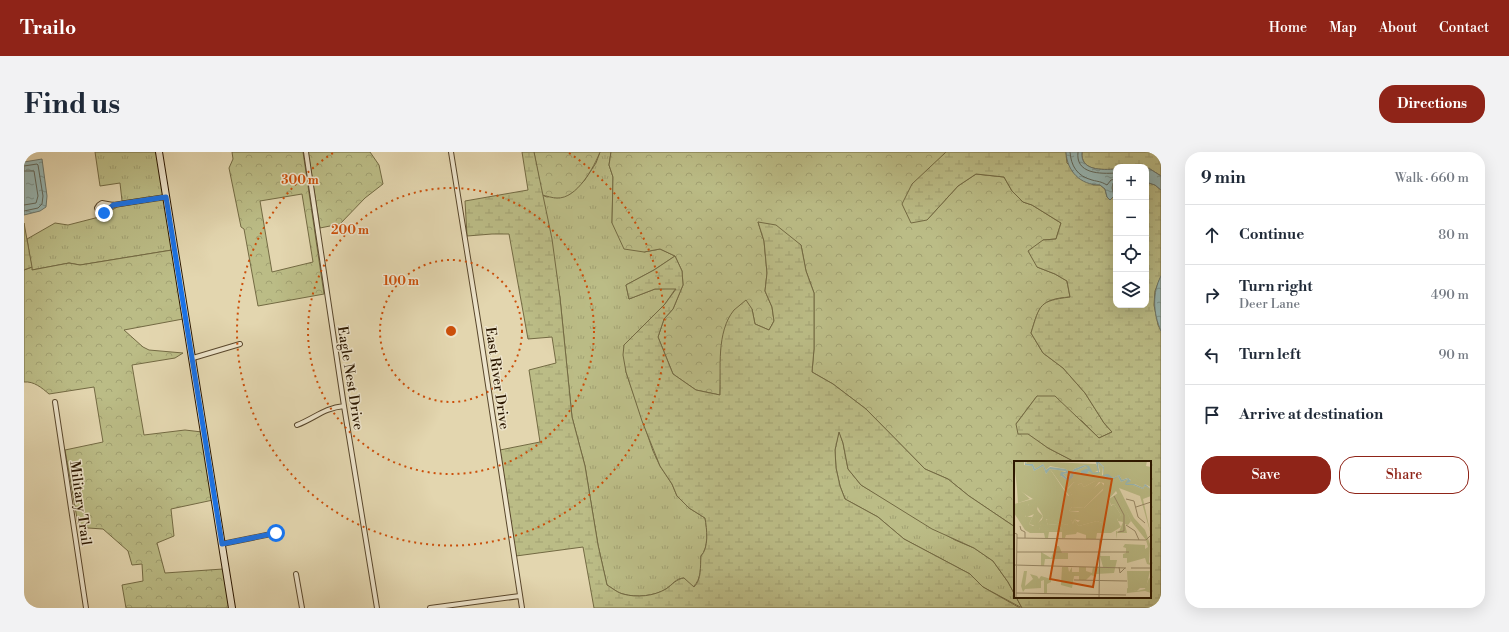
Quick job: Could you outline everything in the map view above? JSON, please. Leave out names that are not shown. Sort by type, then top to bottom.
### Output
[{"type":"street","points":[[159,152],[232,608]]},
{"type":"street","name":"Eagle Nest Drive","points":[[306,152],[344,406],[377,608]]},
{"type":"street","name":"East River Drive","points":[[451,152],[480,326],[522,608]]},
{"type":"street","points":[[113,205],[166,197]]},
{"type":"street","points":[[193,358],[240,344]]},
{"type":"street","name":"Military Trail","points":[[55,402],[86,608]]},
{"type":"street","points":[[297,425],[307,422],[325,410],[344,406]]},
{"type":"street","points":[[222,544],[276,533]]},
{"type":"street","points":[[296,574],[302,608]]},
{"type":"street","points":[[430,608],[520,596]]},
{"type":"green space","points":[[95,152],[156,152],[163,195],[122,201],[120,183],[100,186]]},
{"type":"green space","points":[[232,152],[303,152],[324,294],[258,306],[244,229],[241,227],[229,168],[233,159]],"holes":[[[302,194],[313,262],[272,272],[260,201]]]},
{"type":"green space","points":[[308,152],[370,152],[379,165],[383,184],[365,198],[340,224],[320,228]]},
{"type":"green space","points":[[522,152],[534,152],[552,239],[560,298],[572,417],[585,466],[598,545],[607,585],[617,592],[640,596],[651,595],[666,589],[676,581],[684,578],[694,587],[697,584],[699,577],[701,556],[704,553],[707,538],[705,518],[689,508],[677,496],[672,484],[660,466],[642,421],[626,372],[623,355],[624,345],[665,304],[676,289],[655,289],[629,299],[626,285],[654,270],[675,256],[682,271],[683,285],[673,309],[664,319],[658,337],[673,374],[696,390],[720,395],[722,340],[728,319],[734,310],[746,300],[752,309],[755,324],[769,330],[774,321],[772,307],[765,291],[767,273],[764,241],[758,222],[776,225],[801,245],[806,271],[814,293],[814,349],[812,372],[833,384],[866,409],[925,469],[948,479],[969,496],[1014,526],[1014,593],[993,561],[974,548],[932,529],[861,485],[848,469],[843,443],[839,432],[835,450],[836,468],[845,499],[878,517],[904,539],[970,574],[983,587],[1020,608],[594,608],[583,547],[516,556],[500,450],[540,442],[529,370],[556,363],[552,337],[528,339],[509,234],[467,236],[465,201],[528,190]]},
{"type":"green space","points":[[534,152],[600,152],[594,166],[578,188],[564,197],[557,198],[542,195]]},
{"type":"green space","points":[[600,152],[611,152],[609,165],[613,177],[612,223],[644,252],[660,249],[675,256],[654,270],[626,285],[629,299],[655,289],[676,288],[665,304],[624,345],[626,372],[653,451],[660,466],[672,484],[677,496],[689,508],[705,518],[706,527],[707,538],[704,552],[701,556],[700,573],[696,584],[693,587],[684,578],[681,578],[662,591],[645,596],[623,594],[607,585],[598,545],[585,466],[572,417],[560,298],[542,195],[547,197],[571,193],[584,181],[596,163]]},
{"type":"green space","points":[[611,152],[946,152],[931,167],[927,220],[958,186],[976,174],[1004,177],[1012,191],[1023,202],[1032,205],[1061,223],[1056,239],[1043,240],[1037,267],[1055,274],[1067,281],[1070,297],[1052,300],[1042,306],[1036,317],[1031,333],[1043,353],[1063,368],[1085,393],[1104,423],[1112,432],[1099,438],[1082,421],[1037,396],[1016,424],[1048,448],[1073,461],[1014,461],[1014,526],[969,496],[948,479],[925,469],[866,409],[833,384],[812,372],[814,349],[814,293],[806,271],[801,245],[758,222],[764,241],[767,273],[765,291],[772,307],[774,321],[769,330],[755,324],[752,309],[721,349],[720,395],[696,390],[673,374],[658,337],[664,319],[673,309],[683,285],[682,271],[675,256],[660,249],[644,252],[624,249],[612,223],[613,177],[609,165]]},
{"type":"green space","points":[[946,152],[1066,152],[1067,163],[1093,185],[1100,185],[1105,189],[1107,197],[1113,196],[1113,308],[1149,308],[1149,183],[1155,185],[1161,190],[1161,276],[1155,291],[1154,305],[1158,325],[1161,331],[1161,608],[1022,608],[1017,598],[1151,598],[1151,461],[1073,461],[1048,448],[1028,434],[1018,434],[1016,424],[1037,396],[1055,396],[1099,438],[1112,432],[1104,423],[1085,393],[1063,368],[1043,353],[1031,333],[1039,310],[1042,306],[1052,300],[1070,297],[1067,281],[1055,274],[1037,267],[1028,251],[1043,240],[1056,239],[1061,223],[1032,205],[1023,202],[1012,191],[1004,177],[976,174],[958,186],[927,220],[911,223],[902,204],[912,184]]},
{"type":"green space","points":[[1082,152],[1161,152],[1161,176],[1149,169],[1149,164],[1113,164],[1113,169],[1099,169],[1088,166],[1084,163]]},
{"type":"green space","points":[[164,199],[172,250],[80,265],[69,263],[32,270],[27,239],[55,223],[68,225],[103,216],[117,207]]},
{"type":"green space","points":[[24,223],[32,267],[24,270]]},
{"type":"green space","points":[[172,250],[183,319],[124,330],[143,347],[149,350],[183,353],[175,358],[132,365],[144,435],[185,430],[202,432],[213,500],[171,509],[174,536],[157,543],[165,573],[223,569],[229,608],[126,608],[122,585],[143,581],[142,564],[132,565],[128,551],[103,529],[88,528],[78,524],[65,450],[103,442],[94,387],[49,394],[41,387],[24,382],[24,270],[32,267],[32,270],[69,263],[80,265]]},
{"type":"green space","points":[[839,431],[848,469],[861,485],[955,540],[974,548],[993,561],[1008,582],[1014,593],[1014,598],[1017,598],[1022,608],[983,587],[970,574],[904,539],[878,517],[845,499],[836,468],[835,450]]},
{"type":"water","points":[[1066,152],[1082,152],[1084,163],[1088,166],[1099,169],[1113,169],[1113,197],[1110,200],[1107,197],[1105,189],[1100,185],[1086,183],[1076,176],[1067,159]]},
{"type":"water","points":[[42,159],[47,196],[46,207],[40,211],[24,215],[24,162]]},
{"type":"water","points":[[1149,169],[1161,176],[1161,190],[1155,185],[1149,183]]},
{"type":"water","points":[[1161,276],[1161,331],[1156,317],[1155,296]]},
{"type":"route","points":[[104,213],[113,205],[166,197],[222,544],[276,533]]}]
